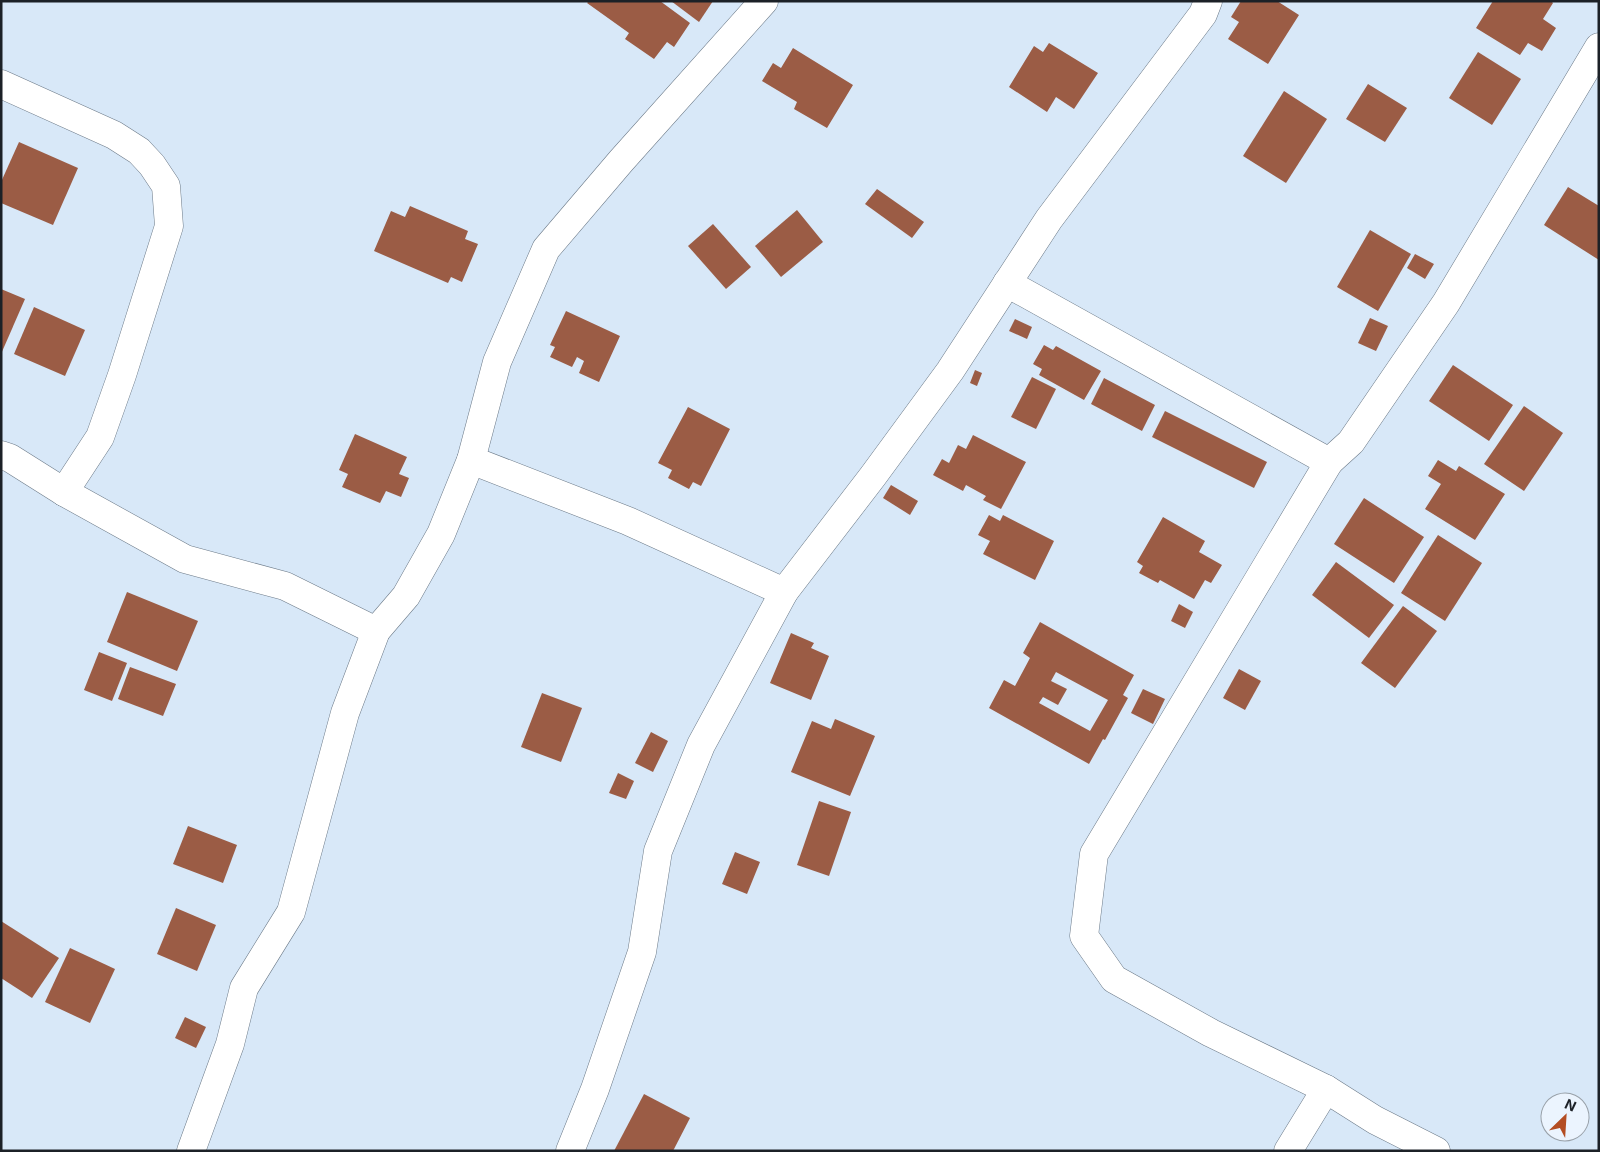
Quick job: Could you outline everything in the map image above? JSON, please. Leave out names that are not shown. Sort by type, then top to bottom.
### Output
[{"type":"street","points":[[191,1151],[230,1044],[244,988],[291,912],[345,713],[376,631],[406,596],[441,534],[471,460],[497,362],[546,249],[621,161],[764,1]]},
{"type":"street","points":[[578,1148],[595,1090],[642,952],[658,851],[701,745],[784,592],[950,371],[1050,219],[1202,14],[1208,1]]},
{"type":"street","points":[[1436,1151],[1375,1120],[1326,1089],[1211,1033],[1114,979],[1084,936],[1094,854],[1329,462],[1351,442],[1446,303],[1599,47]]},
{"type":"street","points":[[1,84],[114,135],[139,150],[166,186],[169,226],[122,375],[100,437],[64,492]]},
{"type":"street","points":[[1008,283],[1329,462]]},
{"type":"street","points":[[1,455],[10,458],[64,492],[185,559],[285,586],[376,631]]},
{"type":"street","points":[[471,460],[628,521],[784,592]]},
{"type":"street","points":[[1288,1151],[1326,1089]]},
{"type":"building","points":[[589,1],[660,1],[690,23],[674,47],[667,42],[654,59],[625,39],[629,33],[587,3]]},
{"type":"building","points":[[671,1],[713,1],[699,22]]},
{"type":"building","points":[[1241,1],[1277,1],[1299,15],[1268,64],[1228,39],[1239,22],[1231,17]]},
{"type":"building","points":[[1493,1],[1551,1],[1553,3],[1543,19],[1556,28],[1542,51],[1528,43],[1520,55],[1476,28]]},
{"type":"building","points":[[1049,43],[1098,73],[1074,109],[1056,97],[1047,112],[1009,87],[1034,46],[1043,52]]},
{"type":"building","points":[[793,48],[853,85],[827,128],[794,109],[797,102],[762,81],[773,63],[781,68]]},
{"type":"building","points":[[1478,52],[1521,79],[1492,125],[1449,98]]},
{"type":"building","points":[[1368,84],[1407,108],[1385,142],[1346,119]]},
{"type":"building","points":[[1284,91],[1327,119],[1286,183],[1243,156]]},
{"type":"building","points":[[19,142],[78,168],[53,225],[1,203],[1,182]]},
{"type":"building","points":[[1568,187],[1599,206],[1599,260],[1544,225]]},
{"type":"building","points":[[877,189],[924,222],[912,238],[865,204]]},
{"type":"building","points":[[410,206],[468,231],[465,239],[478,244],[462,282],[451,277],[448,283],[374,251],[391,211],[405,217]]},
{"type":"building","points":[[797,210],[823,242],[781,277],[755,246]]},
{"type":"building","points":[[713,224],[751,267],[726,289],[688,246]]},
{"type":"building","points":[[1370,230],[1411,254],[1378,311],[1337,287]]},
{"type":"building","points":[[1415,254],[1434,264],[1425,279],[1407,268]]},
{"type":"building","points":[[1,289],[25,299],[1,354]]},
{"type":"building","points":[[34,307],[85,330],[65,376],[14,354]]},
{"type":"building","points":[[566,311],[620,336],[599,382],[579,373],[584,361],[577,357],[572,367],[550,357],[555,347],[550,345]]},
{"type":"building","points":[[1370,318],[1388,326],[1376,351],[1358,343]]},
{"type":"building","points":[[1015,319],[1032,327],[1027,339],[1009,331]]},
{"type":"building","points":[[1044,345],[1053,350],[1056,346],[1101,371],[1084,400],[1039,375],[1042,369],[1033,364]]},
{"type":"building","points":[[1453,365],[1513,405],[1489,441],[1429,401]]},
{"type":"building","points":[[975,370],[982,373],[977,386],[970,383]]},
{"type":"building","points":[[1032,377],[1056,389],[1036,429],[1011,417]]},
{"type":"building","points":[[1104,378],[1155,405],[1142,431],[1091,404]]},
{"type":"building","points":[[1524,406],[1563,433],[1524,491],[1484,464]]},
{"type":"building","points":[[688,407],[730,429],[701,486],[693,482],[689,489],[668,478],[672,470],[658,463]]},
{"type":"building","points":[[1165,411],[1267,462],[1254,488],[1152,437]]},
{"type":"building","points":[[355,434],[407,457],[399,474],[409,478],[401,497],[386,491],[380,503],[342,487],[348,474],[339,470]]},
{"type":"building","points":[[973,435],[1026,462],[1001,509],[983,500],[986,496],[966,485],[963,491],[933,475],[942,459],[949,463],[958,445],[966,449]]},
{"type":"building","points":[[1438,460],[1456,471],[1459,466],[1505,494],[1475,540],[1425,509],[1441,484],[1428,476]]},
{"type":"building","points":[[891,485],[918,501],[910,515],[883,498]]},
{"type":"building","points":[[1364,498],[1424,537],[1394,583],[1334,544]]},
{"type":"building","points":[[989,515],[1000,521],[1003,515],[1054,541],[1035,580],[983,554],[990,541],[978,535]]},
{"type":"building","points":[[1163,517],[1205,541],[1199,552],[1222,565],[1211,583],[1205,580],[1194,599],[1160,580],[1158,583],[1139,573],[1143,566],[1137,562]]},
{"type":"building","points":[[1438,535],[1482,563],[1445,621],[1401,593]]},
{"type":"building","points":[[1336,562],[1394,605],[1369,638],[1312,595]]},
{"type":"building","points":[[127,592],[198,621],[177,671],[107,642]]},
{"type":"building","points":[[1179,604],[1193,612],[1185,628],[1171,621]]},
{"type":"building","points":[[1403,606],[1437,631],[1395,688],[1361,663]]},
{"type":"building","points":[[1040,622],[1134,675],[1123,695],[1128,698],[1105,740],[1103,739],[1089,764],[989,708],[1004,680],[1015,686],[1030,658],[1023,653]],"holes":[[[1056,672],[1108,700],[1090,731],[1039,703],[1043,697],[1058,705],[1067,689],[1051,681]]]},
{"type":"building","points":[[791,633],[814,643],[811,648],[829,656],[811,700],[770,683]]},
{"type":"building","points":[[99,652],[127,663],[112,701],[84,690]]},
{"type":"building","points":[[130,667],[176,684],[163,716],[118,699]]},
{"type":"building","points":[[1239,669],[1261,681],[1245,710],[1223,698]]},
{"type":"building","points":[[1143,689],[1165,699],[1153,724],[1131,713]]},
{"type":"building","points":[[542,693],[582,708],[561,762],[521,747]]},
{"type":"building","points":[[835,719],[875,736],[850,796],[791,772],[812,721],[831,729]]},
{"type":"building","points":[[651,732],[668,741],[653,772],[635,763]]},
{"type":"building","points":[[618,773],[634,781],[626,799],[609,793]]},
{"type":"building","points":[[819,801],[851,812],[829,876],[797,865]]},
{"type":"building","points":[[188,826],[237,845],[223,883],[173,864]]},
{"type":"building","points":[[735,852],[760,862],[747,894],[722,884]]},
{"type":"building","points":[[176,908],[216,925],[197,971],[157,954]]},
{"type":"building","points":[[1,921],[59,958],[32,998],[1,978]]},
{"type":"building","points":[[70,948],[115,969],[90,1023],[45,1002]]},
{"type":"building","points":[[185,1017],[206,1027],[196,1048],[175,1038]]},
{"type":"building","points":[[644,1094],[690,1118],[673,1151],[614,1151]]}]
